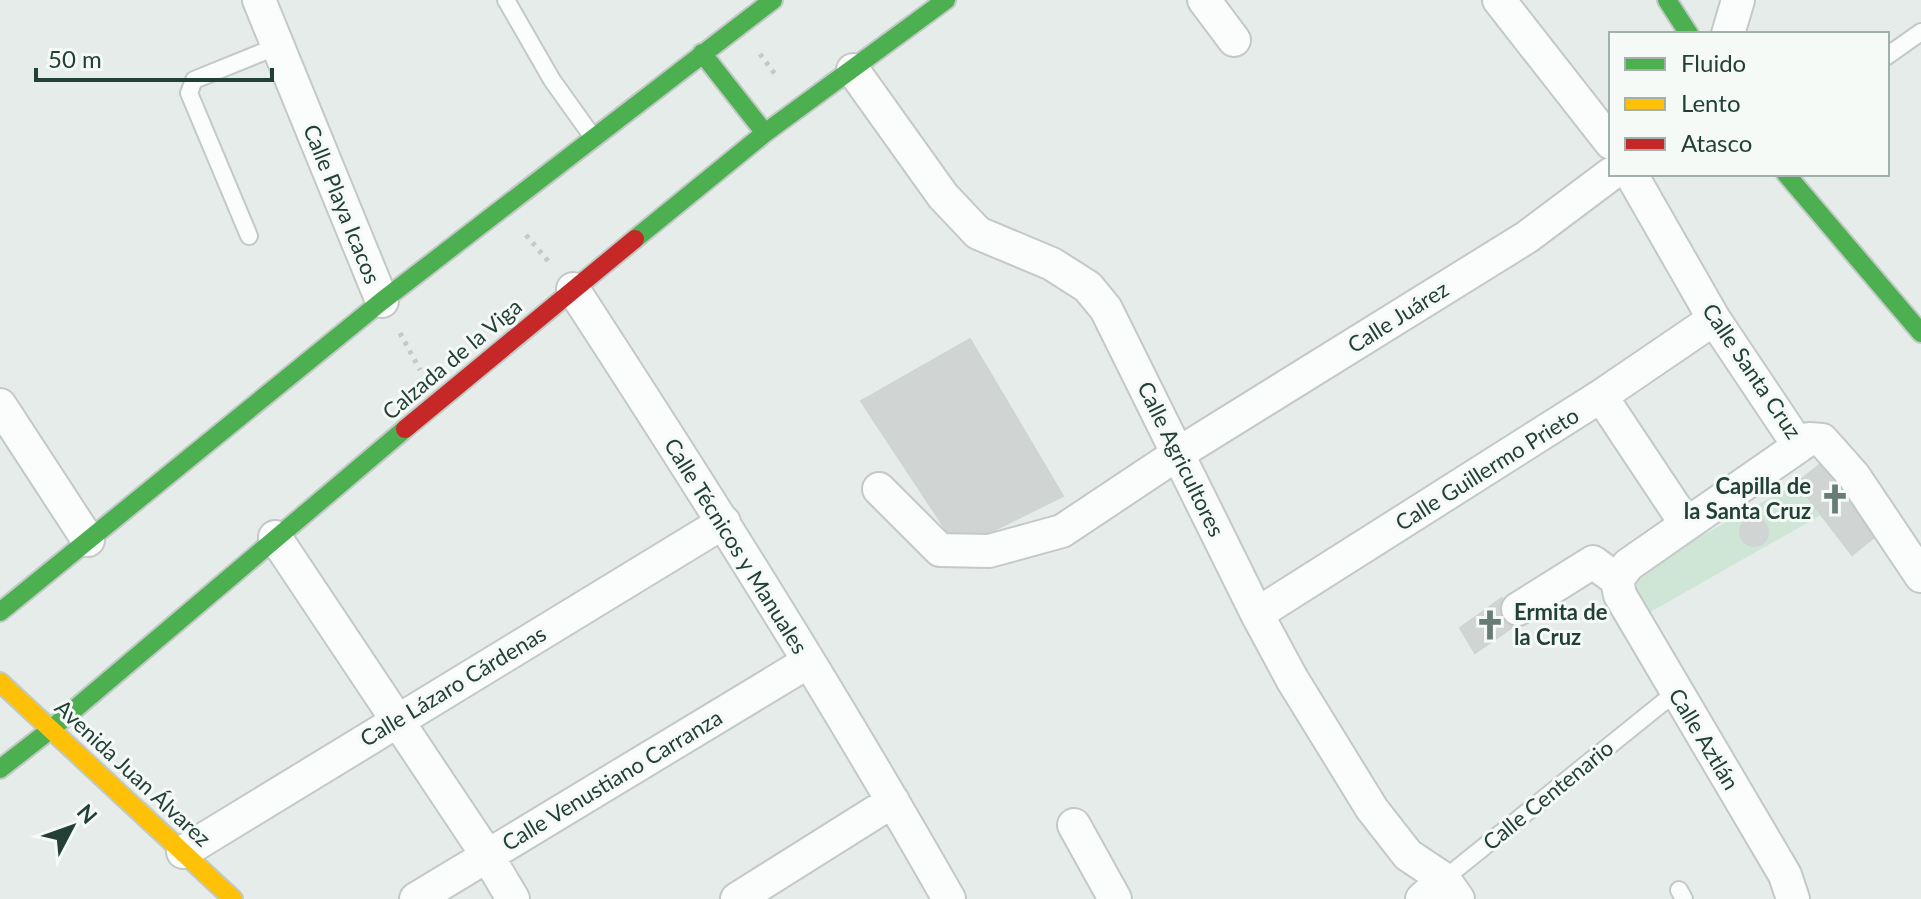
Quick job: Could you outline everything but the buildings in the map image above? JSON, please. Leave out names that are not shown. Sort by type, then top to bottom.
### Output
[{"type":"main road","points":[[0,612],[382,301],[773,0]]},
{"type":"main road","name":"Calzada de la Viga","points":[[0,769],[573,289],[765,133],[946,0]]},
{"type":"main road","points":[[1667,0],[1688,32]]},
{"type":"main road","points":[[702,53],[765,133]]},
{"type":"main road","points":[[1788,176],[1921,333]]},
{"type":"main road","name":"Avenida Juan Álvarez","points":[[0,682],[233,899]]},
{"type":"street","name":"Calle Playa Icacos","points":[[259,0],[382,301]]},
{"type":"street","points":[[1204,0],[1234,40]]},
{"type":"street","points":[[1499,0],[1609,140]]},
{"type":"street","points":[[1729,32],[1738,0]]},
{"type":"street","name":"Calle Agricultores","points":[[853,70],[943,196],[978,233],[1052,264],[1088,287],[1106,309],[1292,679],[1372,809],[1441,892]]},
{"type":"street","name":"Calle Juárez","points":[[879,489],[940,550],[989,551],[1062,531],[1179,453],[1527,237],[1609,176]]},
{"type":"street","name":"Calle Santa Cruz","points":[[1632,176],[1714,319],[1799,446],[1809,439],[1822,440],[1854,476],[1921,576]]},
{"type":"street","name":"Calle Técnicos y Manuales","points":[[573,289],[724,522],[949,899]]},
{"type":"street","name":"Calle Guillermo Prieto","points":[[1257,614],[1601,396],[1714,319]]},
{"type":"street","points":[[1601,396],[1686,524]]},
{"type":"street","points":[[0,405],[88,540]]},
{"type":"street","points":[[1518,609],[1593,562],[1617,580],[1628,565],[1799,446]]},
{"type":"street","name":"Calle Lázaro Cárdenas","points":[[183,852],[724,522]]},
{"type":"street","points":[[275,537],[487,855],[513,899]]},
{"type":"street","name":"Calle Aztlán","points":[[1617,580],[1620,595],[1785,875],[1793,899]]},
{"type":"street","name":"Calle Venustiano Carranza","points":[[416,899],[808,662]]},
{"type":"street","points":[[737,899],[893,801]]},
{"type":"street","points":[[1074,825],[1115,899]]},
{"type":"lane","points":[[506,0],[552,80],[593,137]]},
{"type":"lane","points":[[1889,55],[1921,32]]},
{"type":"lane","points":[[249,236],[189,93],[194,80],[278,46]]},
{"type":"lane","name":"Calle Centenario","points":[[1441,892],[1676,692]]},
{"type":"path","points":[[737,25],[801,107]]},
{"type":"path","points":[[501,207],[573,289]]},
{"type":"path","name":"Calle Playa Icacos","points":[[382,301],[438,402]]},
{"type":"green space","points":[[1797,483],[1821,515],[1645,615],[1633,590],[1647,566]]},
{"type":"traffic: fast","points":[[0,612],[382,301],[773,0]]},
{"type":"traffic: fast","points":[[635,239],[765,133],[946,0]]},
{"type":"traffic: fast","points":[[1667,0],[1688,32]]},
{"type":"traffic: fast","points":[[702,53],[765,133]]},
{"type":"traffic: fast","points":[[1788,176],[1921,333]]},
{"type":"traffic: fast","points":[[0,769],[405,429]]},
{"type":"traffic: slow","points":[[0,682],[233,899]]},
{"type":"traffic: jam","points":[[405,429],[635,239]]},
{"type":"place","name":"Capilla de la Santa Cruz","points":[[1835,499]]},
{"type":"place","name":"Ermita de la Cruz","points":[[1490,625]]}]
